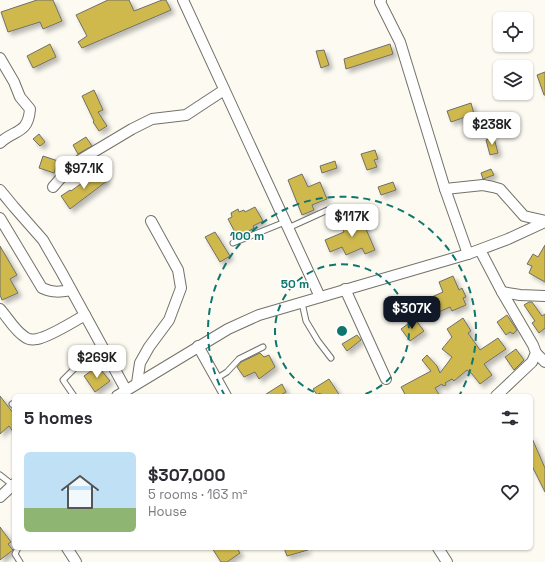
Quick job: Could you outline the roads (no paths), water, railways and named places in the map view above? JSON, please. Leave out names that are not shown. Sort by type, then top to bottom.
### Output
[{"type":"street","points":[[183,0],[320,297]]},
{"type":"street","points":[[381,0],[380,2],[400,42],[445,189],[468,254]]},
{"type":"street","points":[[0,58],[14,82],[20,97],[30,109],[29,120],[21,130],[0,143]]},
{"type":"street","points":[[53,187],[66,172],[80,160],[132,129],[152,118],[186,115],[224,90]]},
{"type":"street","points":[[445,189],[483,185],[500,189],[524,216],[545,222]]},
{"type":"street","points":[[0,190],[43,240],[126,390]]},
{"type":"street","points":[[0,218],[42,288],[50,292],[58,293],[71,290]]},
{"type":"street","points":[[137,383],[140,363],[149,347],[169,320],[181,288],[178,270],[151,221]]},
{"type":"street","points":[[120,394],[198,346],[228,329],[259,315],[468,254],[508,239],[545,222]]},
{"type":"street","points":[[480,250],[536,353],[545,362]]},
{"type":"street","points":[[345,289],[386,378]]},
{"type":"street","points":[[502,292],[520,295],[545,296]]},
{"type":"street","points":[[0,309],[18,331],[30,340],[37,340],[44,337],[85,315]]},
{"type":"street","points":[[198,346],[225,394]]},
{"type":"street","points":[[498,394],[532,362],[536,353]]},
{"type":"street","points":[[0,497],[12,487]]},
{"type":"street","points":[[68,550],[76,562]]},
{"type":"street","points":[[439,550],[447,562]]},
{"type":"lane","points":[[233,243],[332,208]]},
{"type":"lane","points":[[302,302],[306,321],[318,341],[331,358]]},
{"type":"lane","points":[[216,379],[227,372],[239,359],[263,347]]},
{"type":"lane","points":[[73,394],[63,380],[83,360]]},
{"type":"lane","points":[[0,475],[12,484]]},
{"type":"lane","points":[[17,550],[15,554],[20,562]]}]
